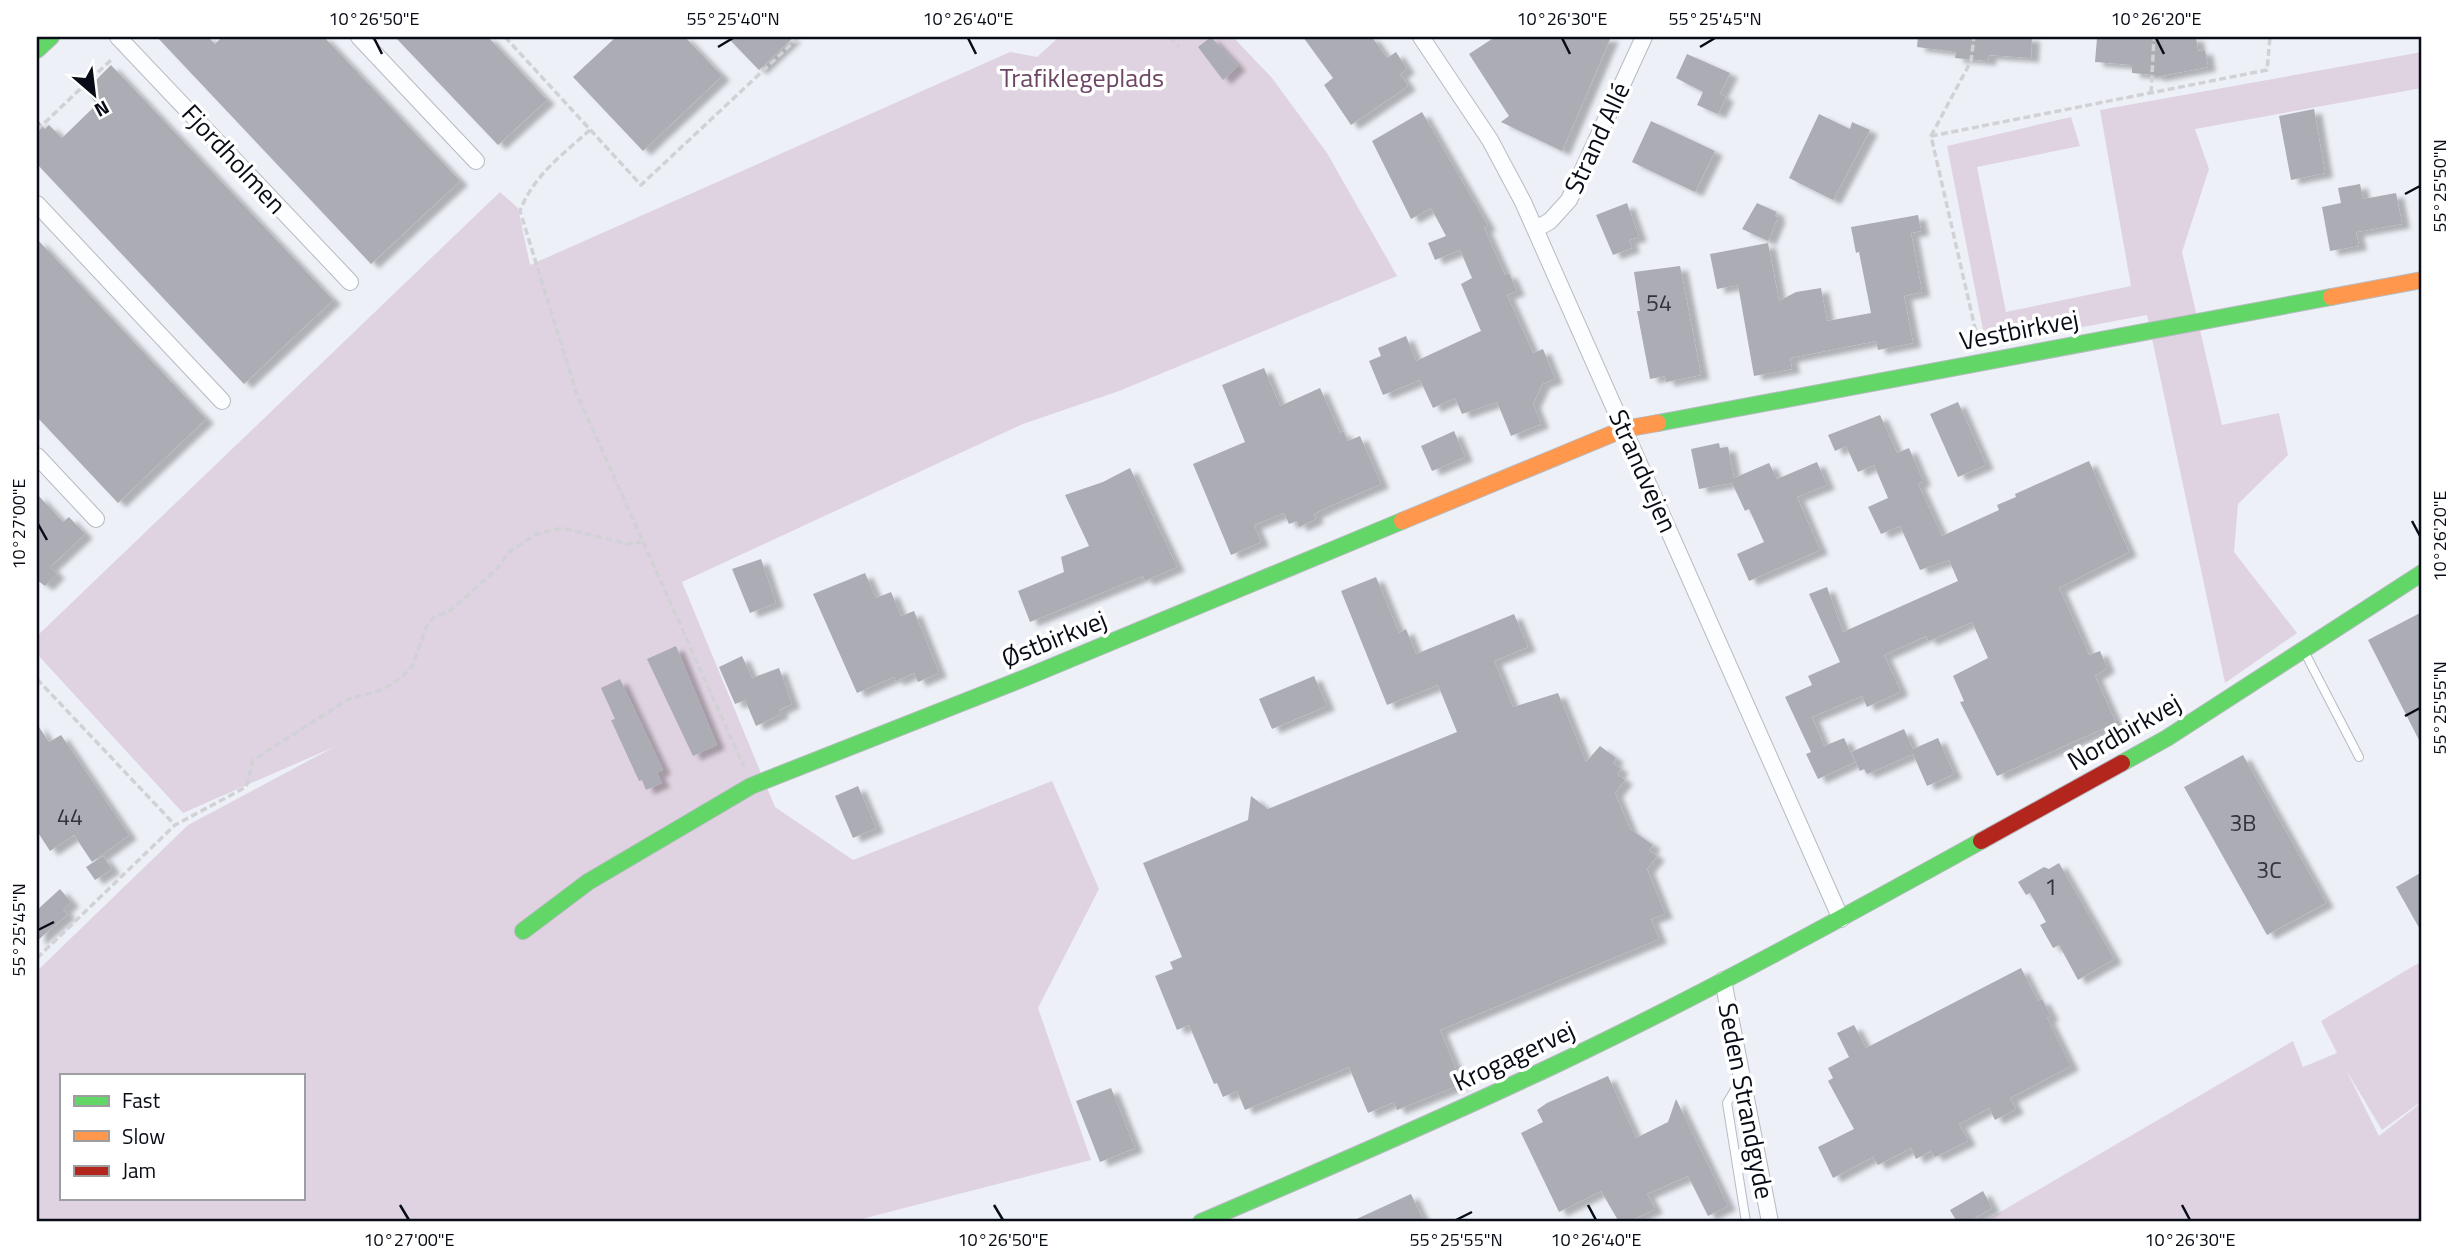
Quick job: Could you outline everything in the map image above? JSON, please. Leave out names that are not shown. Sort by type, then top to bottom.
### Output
[{"type":"street","points":[[37,50],[51,37]]},
{"type":"street","points":[[359,37],[476,162]]},
{"type":"street","name":"Strandvejen","points":[[1421,37],[1490,140],[1536,229],[1841,919]]},
{"type":"street","name":"Strand Allé","points":[[1536,229],[1550,221],[1569,200],[1644,37]]},
{"type":"street","name":"Fjordholmen","points":[[122,41],[350,282]]},
{"type":"street","points":[[37,204],[222,401]]},
{"type":"street","name":"Vestbirkvej","points":[[1625,429],[2422,280]]},
{"type":"street","name":"Østbirkvej","points":[[523,931],[588,882],[751,786],[1027,677],[1625,429]]},
{"type":"street","points":[[37,456],[96,519]]},
{"type":"street","name":"Nordbirkvej","points":[[1841,919],[2167,738],[2422,573]]},
{"type":"street","name":"Krogagervej","points":[[1202,1222],[1398,1138],[1561,1062],[1841,919]]},
{"type":"street","name":"Seden Strandgyde","points":[[1723,980],[1770,1222]]},
{"type":"lane","points":[[2304,651],[2360,757]]},
{"type":"lane","points":[[1742,1078],[1727,1103],[1746,1222]]},
{"type":"path","points":[[505,37],[641,185],[799,37]]},
{"type":"path","points":[[1170,37],[1180,47]]},
{"type":"path","points":[[1974,37],[1971,61],[1931,136],[1982,362]]},
{"type":"path","points":[[2151,93],[2154,37]]},
{"type":"path","points":[[1931,136],[2267,71],[2270,37]]},
{"type":"path","points":[[37,130],[122,41]]},
{"type":"path","points":[[590,130],[537,178],[520,211],[576,392],[641,542],[674,605],[751,786]]},
{"type":"path","points":[[37,958],[175,825],[192,813],[246,787],[253,760],[341,704],[384,689],[401,678],[413,665],[426,627],[433,618],[451,610],[496,570],[510,551],[537,534],[562,528],[628,544],[641,542]]},
{"type":"path","points":[[37,679],[175,825]]},
{"type":"green space","name":"Trafiklegeplads","points":[[1059,37],[1233,37],[1272,78],[1327,153],[1397,276],[1119,391],[1023,424],[682,582],[775,807],[853,860],[1052,781],[1099,889],[1038,1008],[1091,1160],[850,1222],[37,1222],[37,971],[188,825],[334,747],[183,813],[37,654],[37,636],[500,192],[518,208],[530,265],[1010,52],[1037,57]]},
{"type":"green space","points":[[2422,52],[2422,88],[2195,129],[2209,169],[2182,252],[2222,425],[2279,413],[2288,455],[2238,504],[2234,552],[2297,633],[2225,683],[2147,315],[1986,345],[1947,146],[2071,117],[2080,146],[1977,167],[2006,312],[2131,286],[2100,110]]},
{"type":"green space","points":[[2422,961],[2422,1101],[2382,1130],[2346,1070],[2379,1136],[2422,1102],[2422,1222],[1983,1222],[2293,1041],[2303,1067],[2337,1053],[2321,1021]]},
{"type":"building","points":[[157,37],[208,37],[215,44],[222,37],[324,37],[460,181],[371,264]]},
{"type":"building","points":[[395,37],[488,37],[547,100],[498,145]]},
{"type":"building","points":[[616,37],[685,37],[722,76],[643,151],[573,77]]},
{"type":"building","points":[[727,37],[794,37],[759,70]]},
{"type":"building","points":[[1211,37],[1238,66],[1223,80],[1198,47]]},
{"type":"building","points":[[1303,37],[1372,37],[1387,58],[1396,52],[1407,69],[1400,74],[1408,86],[1351,125],[1324,85],[1333,78]]},
{"type":"building","points":[[1495,37],[1611,37],[1562,151],[1501,122],[1509,116],[1469,54]]},
{"type":"building","points":[[1918,37],[2032,37],[2031,58],[1989,55],[1988,61],[1955,58],[1956,52],[1917,47]]},
{"type":"building","points":[[2196,37],[2198,51],[2205,50],[2208,67],[2156,77],[2132,73],[2132,65],[2095,62],[2097,38]]},
{"type":"building","points":[[1687,54],[1730,73],[1720,94],[1726,97],[1718,114],[1697,105],[1703,92],[1676,78]]},
{"type":"building","points":[[111,65],[333,300],[244,384],[37,164],[37,119],[45,129],[49,125],[62,138],[97,104],[85,91]]},
{"type":"building","points":[[2314,109],[2325,173],[2291,180],[2279,116]]},
{"type":"building","points":[[1422,112],[1488,226],[1484,228],[1505,275],[1509,273],[1517,291],[1507,295],[1533,353],[1543,349],[1555,379],[1542,384],[1533,404],[1541,424],[1511,436],[1497,402],[1462,414],[1455,398],[1433,408],[1420,380],[1383,395],[1369,361],[1381,356],[1378,348],[1406,336],[1416,361],[1481,331],[1461,284],[1472,278],[1460,250],[1435,260],[1428,243],[1446,236],[1431,208],[1411,219],[1372,141]]},
{"type":"building","points":[[1819,114],[1850,129],[1852,122],[1870,130],[1833,200],[1789,178]]},
{"type":"building","points":[[1651,121],[1715,151],[1695,192],[1632,162]]},
{"type":"building","points":[[2360,184],[2363,199],[2396,193],[2402,224],[2356,232],[2359,246],[2330,251],[2322,207],[2341,203],[2338,188]]},
{"type":"building","points":[[1627,203],[1639,237],[1629,240],[1632,248],[1613,255],[1596,215]]},
{"type":"building","points":[[1757,203],[1777,212],[1775,216],[1778,217],[1768,241],[1742,229]]},
{"type":"building","points":[[1918,215],[1921,231],[1911,233],[1922,292],[1904,296],[1913,343],[1878,350],[1876,341],[1790,358],[1792,369],[1754,376],[1738,285],[1717,289],[1710,254],[1768,243],[1779,301],[1796,292],[1821,288],[1827,321],[1871,313],[1859,252],[1856,253],[1851,227]]},
{"type":"building","points":[[37,239],[206,419],[118,503],[37,417]]},
{"type":"building","points":[[1680,266],[1701,375],[1666,382],[1665,376],[1650,379],[1637,311],[1640,311],[1634,272]]},
{"type":"building","points":[[1264,368],[1280,406],[1320,388],[1340,433],[1343,431],[1348,441],[1360,436],[1381,484],[1314,514],[1316,519],[1299,527],[1297,521],[1289,524],[1284,513],[1254,525],[1261,542],[1231,555],[1193,464],[1245,442],[1222,385]]},
{"type":"building","points":[[1958,402],[1986,465],[1958,477],[1930,414]]},
{"type":"building","points":[[1880,415],[1897,453],[1909,448],[1923,481],[1918,484],[1942,536],[1999,510],[1997,505],[2016,497],[2015,494],[2089,461],[2129,552],[2059,588],[2089,655],[2100,651],[2107,668],[2095,676],[2116,723],[1997,776],[1960,702],[1964,701],[1953,676],[1988,658],[1972,622],[1929,641],[1926,636],[1884,655],[1900,690],[1898,693],[1867,707],[1862,696],[1812,717],[1824,746],[1844,738],[1855,762],[1818,779],[1806,754],[1811,752],[1785,697],[1812,685],[1808,676],[1840,662],[1809,594],[1827,587],[1843,632],[1958,581],[1949,560],[1920,570],[1900,526],[1881,534],[1868,507],[1888,498],[1874,465],[1858,472],[1846,446],[1835,451],[1828,435]]},
{"type":"building","points":[[1454,431],[1465,457],[1432,471],[1421,446]]},
{"type":"building","points":[[1719,443],[1720,448],[1728,447],[1734,478],[1769,463],[1777,479],[1817,462],[1827,485],[1797,497],[1820,550],[1749,581],[1737,554],[1764,542],[1749,509],[1745,511],[1732,483],[1699,489],[1691,449]]},
{"type":"building","points":[[1130,468],[1177,567],[1145,581],[1143,576],[1030,622],[1018,591],[1064,572],[1061,557],[1089,546],[1065,495],[1103,482]]},
{"type":"building","points":[[37,494],[63,522],[69,517],[85,534],[50,567],[57,574],[45,586],[37,580]]},
{"type":"building","points":[[761,559],[776,603],[750,613],[732,569]]},
{"type":"building","points":[[865,573],[876,598],[891,592],[901,616],[914,611],[939,673],[918,682],[914,673],[896,681],[894,677],[857,693],[813,594]]},
{"type":"building","points":[[1376,577],[1399,633],[1406,629],[1416,654],[1514,614],[1528,647],[1494,661],[1513,707],[1558,693],[1586,762],[1600,746],[1616,758],[1613,763],[1621,769],[1617,774],[1625,780],[1615,793],[1630,829],[1653,845],[1649,850],[1657,856],[1647,869],[1665,914],[1651,919],[1659,939],[1440,1030],[1462,1084],[1397,1110],[1394,1102],[1368,1113],[1349,1067],[1245,1110],[1237,1091],[1223,1097],[1217,1083],[1214,1084],[1189,1025],[1177,1030],[1155,976],[1173,969],[1170,962],[1182,957],[1143,863],[1248,820],[1251,796],[1268,809],[1457,732],[1438,685],[1387,705],[1341,591]]},
{"type":"building","points":[[2422,612],[2422,746],[2368,640]]},
{"type":"building","points":[[676,646],[717,745],[693,756],[647,659]]},
{"type":"building","points":[[742,656],[752,678],[779,668],[792,704],[779,710],[781,714],[756,726],[745,700],[735,704],[719,667]]},
{"type":"building","points":[[1314,676],[1327,706],[1272,729],[1259,699]]},
{"type":"building","points":[[620,679],[663,770],[657,773],[662,783],[646,790],[642,780],[639,781],[611,720],[615,719],[601,688]]},
{"type":"building","points":[[37,724],[49,742],[61,735],[129,835],[92,862],[74,835],[50,851],[37,831]]},
{"type":"building","points":[[1904,729],[1913,749],[1938,738],[1954,774],[1927,786],[1913,754],[1867,774],[1864,769],[1860,771],[1851,752]]},
{"type":"building","points":[[2243,755],[2326,903],[2267,935],[2184,787]]},
{"type":"building","points":[[858,786],[876,828],[853,838],[835,796]]},
{"type":"building","points":[[103,856],[112,869],[95,880],[86,867]]},
{"type":"building","points":[[2059,863],[2114,959],[2078,980],[2059,945],[2053,948],[2040,925],[2046,922],[2030,893],[2026,895],[2018,882],[2044,867],[2049,869]]},
{"type":"building","points":[[2422,872],[2422,933],[2396,887]]},
{"type":"building","points":[[60,889],[71,902],[63,910],[68,914],[37,941],[37,910]]},
{"type":"building","points":[[2021,968],[2038,1001],[2042,999],[2051,1016],[2047,1018],[2071,1066],[2010,1098],[2016,1109],[1995,1120],[1989,1108],[1959,1124],[1968,1141],[1935,1157],[1931,1151],[1916,1159],[1911,1148],[1878,1165],[1873,1157],[1833,1178],[1818,1147],[1854,1129],[1828,1081],[1833,1078],[1828,1068],[1849,1057],[1837,1033],[1854,1025],[1866,1048]]},
{"type":"building","points":[[1608,1076],[1636,1138],[1668,1122],[1676,1099],[1728,1206],[1708,1216],[1688,1176],[1647,1194],[1655,1209],[1628,1222],[1619,1222],[1601,1191],[1559,1212],[1521,1133],[1543,1122],[1537,1110],[1547,1103]]},
{"type":"building","points":[[1111,1088],[1135,1148],[1100,1162],[1076,1101]]},
{"type":"building","points":[[1983,1191],[1992,1208],[1968,1222],[1957,1222],[1950,1210]]},
{"type":"building","points":[[1411,1194],[1424,1222],[1350,1222]]},
{"type":"traffic: fast","points":[[37,50],[51,37]]},
{"type":"traffic: fast","points":[[1658,423],[2331,297]]},
{"type":"traffic: fast","points":[[523,931],[588,882],[751,786],[1027,677],[1402,521]]},
{"type":"traffic: fast","points":[[2122,763],[2167,738],[2422,573]]},
{"type":"traffic: fast","points":[[1201,1222],[1515,1084],[1612,1037],[1772,955],[1981,841]]},
{"type":"traffic: slow","points":[[2331,297],[2422,280]]},
{"type":"traffic: slow","points":[[1402,521],[1624,429],[1658,423]]},
{"type":"traffic: jam","points":[[1981,841],[2122,763]]}]
